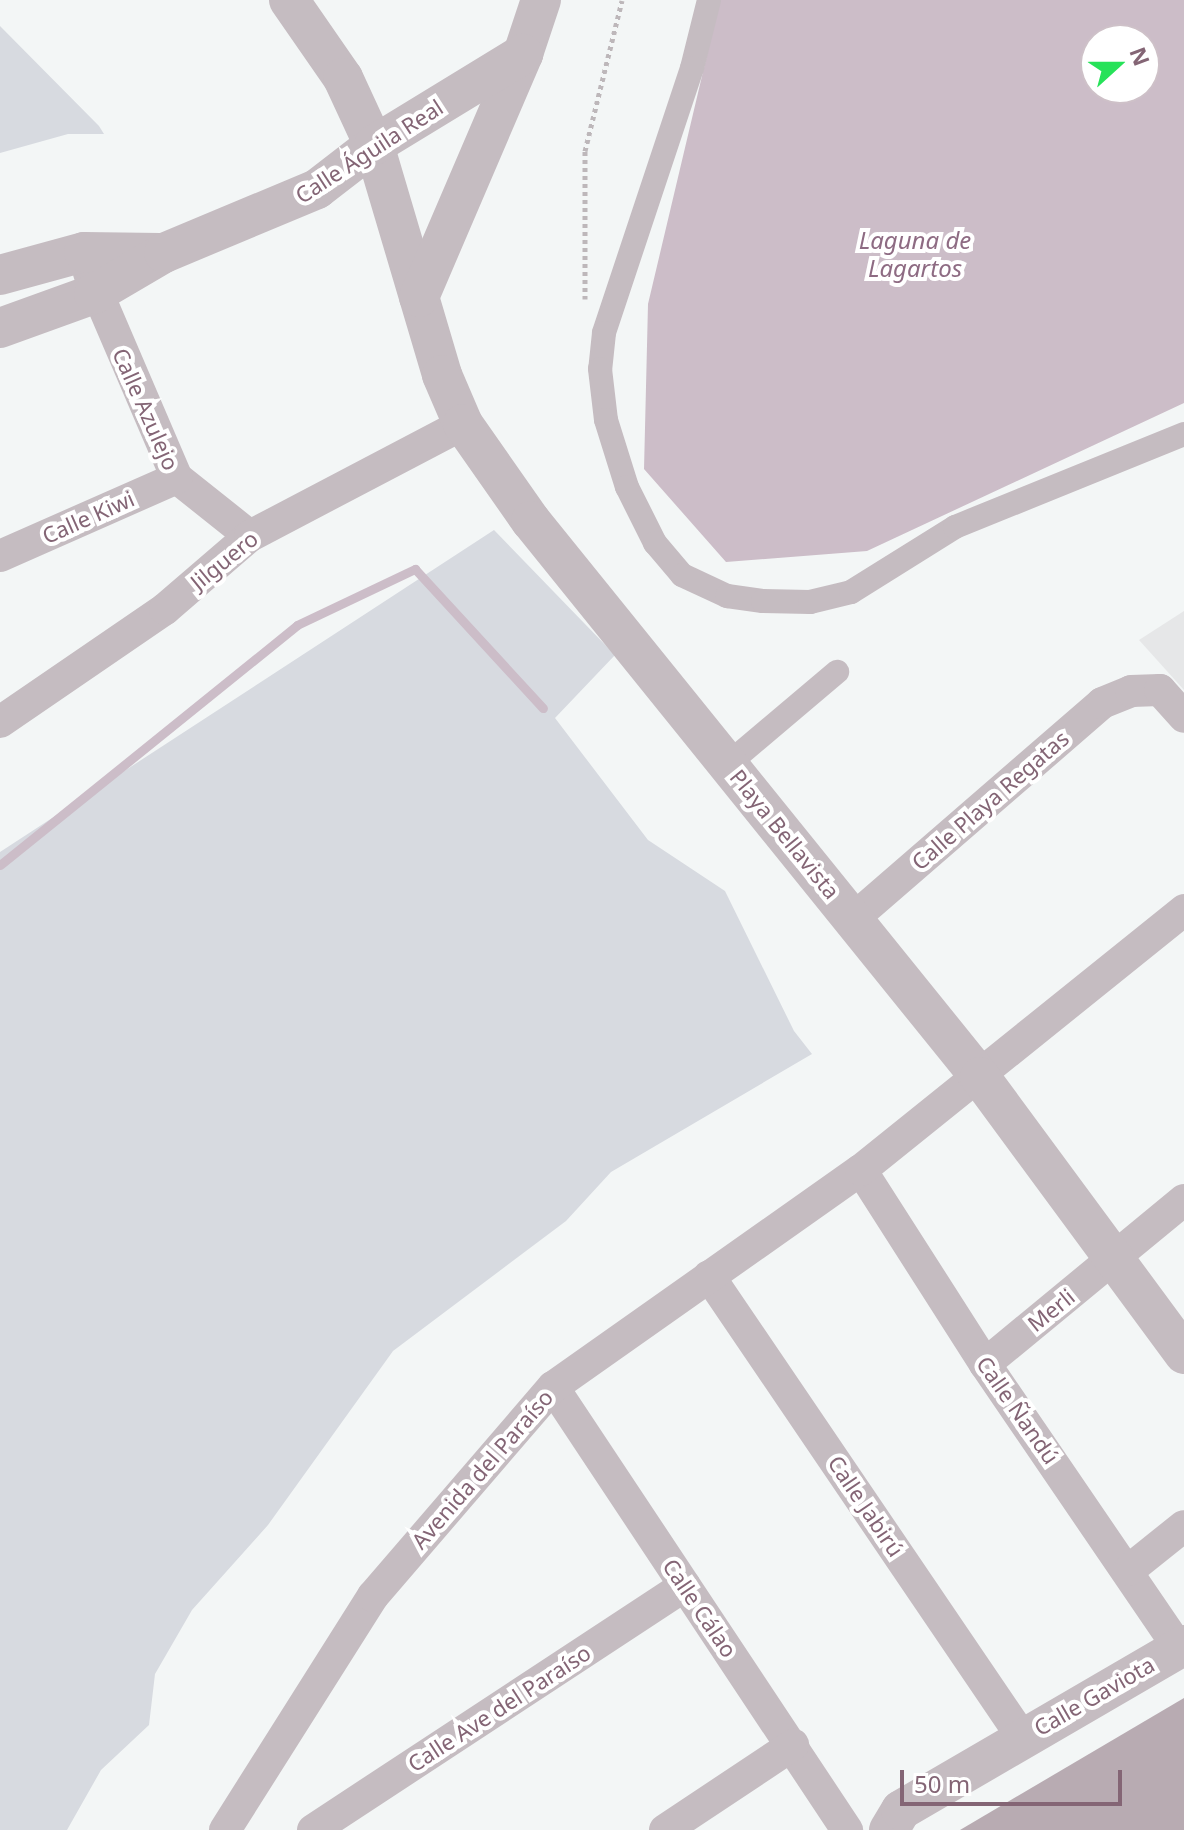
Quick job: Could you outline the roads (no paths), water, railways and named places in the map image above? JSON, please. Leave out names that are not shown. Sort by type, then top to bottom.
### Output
[{"type":"street","name":"Playa Bellavista","points":[[289,0],[343,78],[374,145],[442,375],[463,424],[531,521],[980,1077],[1117,1257],[1184,1354]]},
{"type":"street","points":[[419,297],[523,54],[541,0]]},
{"type":"street","points":[[709,0],[692,68],[604,333],[600,369],[606,420],[627,487],[655,543],[682,575],[727,596],[763,601],[810,602],[851,592],[955,527],[1184,434]]},
{"type":"street","name":"Calle Águila Real","points":[[0,328],[94,294],[164,253],[317,189],[374,145],[523,54]]},
{"type":"street","name":"Calle Águila Real","points":[[0,275],[84,252],[164,253]]},
{"type":"street","name":"Calle Azulejo","points":[[84,252],[94,294],[177,478],[250,536]]},
{"type":"street","name":"Jilguero","points":[[0,722],[165,609],[250,536],[463,424]]},
{"type":"street","name":"Calle Kiwi","points":[[0,556],[177,478]]},
{"type":"street","points":[[728,764],[837,672]]},
{"type":"street","name":"Calle Playa Regatas","points":[[854,918],[1102,703],[1131,691],[1160,690],[1184,717]]},
{"type":"street","name":"Avenida del Paraíso","points":[[225,1830],[373,1596],[553,1387],[861,1170],[1184,910]]},
{"type":"street","name":"Calle Ñandú","points":[[861,1170],[985,1364],[1182,1646]]},
{"type":"street","name":"Merli","points":[[985,1364],[1184,1200]]},
{"type":"street","name":"Calle Jabirú","points":[[709,1276],[1022,1737]]},
{"type":"street","name":"Calle Cálao","points":[[553,1387],[847,1830]]},
{"type":"street","points":[[1129,1570],[1184,1526]]},
{"type":"street","name":"Calle Ave del Paraíso","points":[[313,1830],[685,1586]]},
{"type":"street","name":"Calle Gaviota","points":[[889,1830],[901,1810],[1182,1646]]},
{"type":"street","points":[[665,1830],[793,1745]]},
{"type":"water","name":"Laguna de Lagartos","points":[[720,0],[1184,0],[1184,403],[867,551],[726,562],[644,469],[648,304]]},
{"type":"waterway","points":[[0,865],[297,625],[415,569],[543,708]]}]
